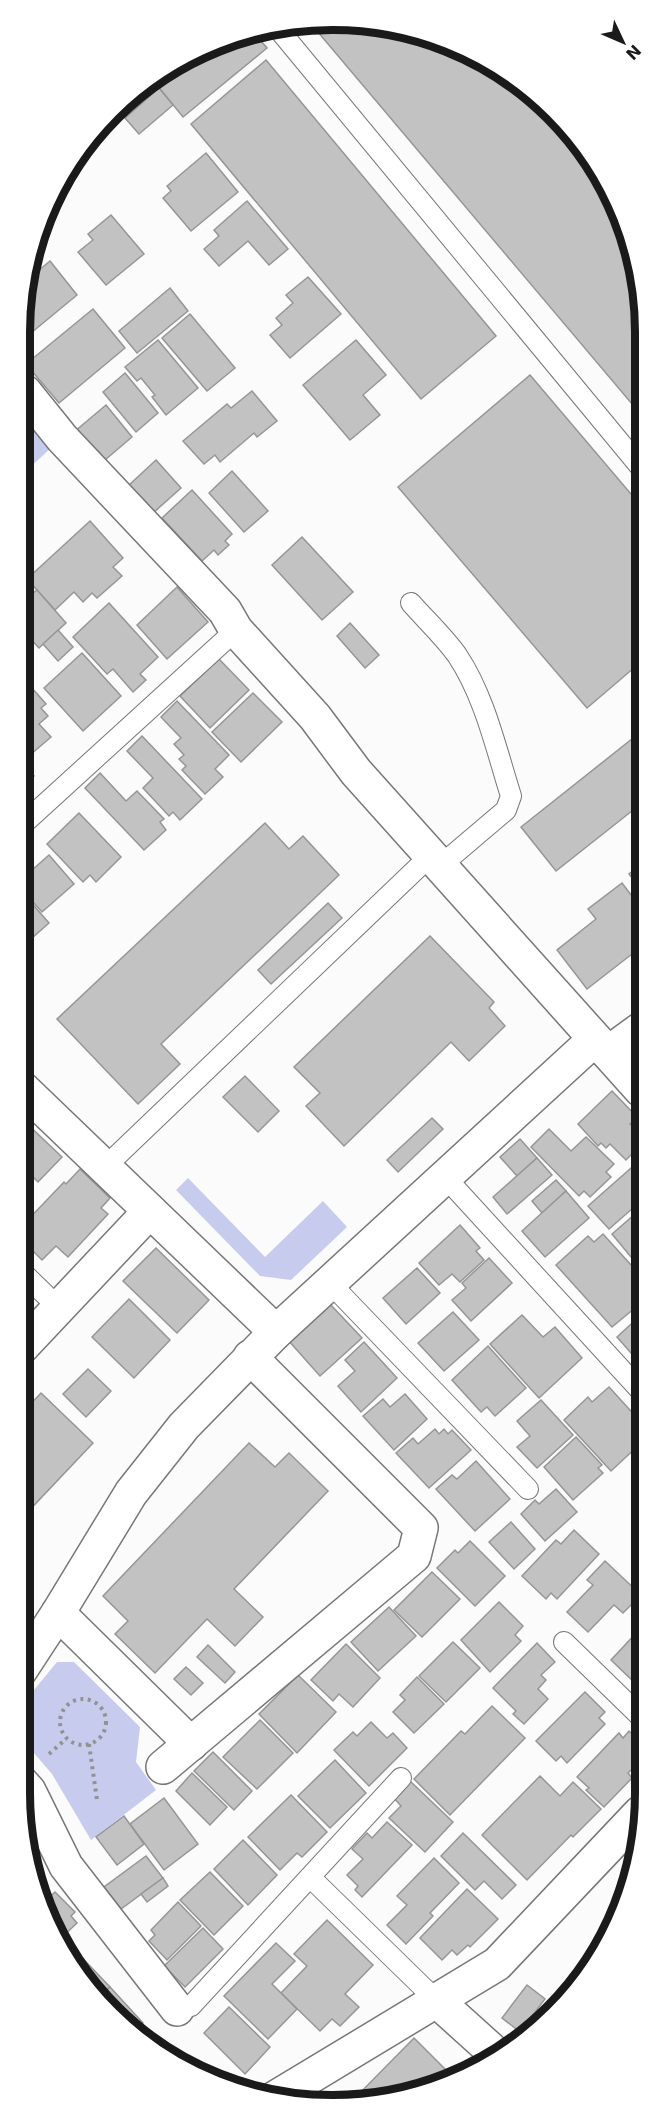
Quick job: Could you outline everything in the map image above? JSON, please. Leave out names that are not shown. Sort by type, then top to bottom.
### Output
[{"type":"street","points":[[30,398],[62,438],[225,611],[236,630],[315,717],[356,772],[635,1083]]},
{"type":"street","points":[[30,1656],[130,1493],[184,1426],[250,1357],[445,1177],[602,1046],[635,1032]]},
{"type":"street","points":[[30,1096],[276,1332]]},
{"type":"street","points":[[30,1339],[150,1211]]},
{"type":"street","points":[[163,1767],[414,1556],[421,1528],[250,1357]]},
{"type":"street","points":[[58,1613],[191,1744]]},
{"type":"street","points":[[30,1793],[66,1866],[177,2009]]},
{"type":"street","points":[[286,2091],[497,1964],[633,1820]]},
{"type":"street","points":[[436,2000],[491,2050]]},
{"type":"lane","points":[[282,35],[635,461]]},
{"type":"lane","points":[[105,1167],[435,861],[506,810],[511,796],[479,696],[456,654],[411,603]]},
{"type":"lane","points":[[30,818],[236,630]]},
{"type":"lane","points":[[445,1177],[635,1385]]},
{"type":"lane","points":[[30,1280],[59,1308]]},
{"type":"lane","points":[[329,1282],[528,1489]]},
{"type":"lane","points":[[564,1642],[635,1711]]},
{"type":"lane","points":[[177,2009],[191,2006],[401,1778]]},
{"type":"lane","points":[[311,1878],[436,2000]]},
{"type":"path","points":[[78,1699],[89,1699],[99,1705],[106,1716],[106,1728],[100,1738],[89,1744],[77,1745],[66,1738],[60,1728],[60,1716],[67,1705],[78,1699]]},
{"type":"path","points":[[89,1744],[97,1800]]},
{"type":"shaded area","points":[[30,416],[53,446],[30,467]]},
{"type":"shaded area","points":[[188,1178],[265,1257],[323,1201],[347,1227],[291,1280],[260,1276],[176,1190]]},
{"type":"shaded area","points":[[57,1662],[74,1662],[140,1727],[136,1762],[156,1790],[91,1840],[52,1774],[30,1749],[30,1695]]},
{"type":"building","points":[[317,31],[352,31],[392,36],[448,53],[501,81],[532,105],[560,133],[584,164],[604,199],[625,254],[634,313],[635,408]]},
{"type":"building","points":[[259,39],[267,48],[183,117],[158,86],[199,61]]},
{"type":"building","points":[[266,60],[496,336],[421,399],[191,124]]},
{"type":"building","points":[[159,88],[173,105],[139,134],[125,118]]},
{"type":"building","points":[[206,153],[238,192],[191,231],[163,198],[171,191],[167,186]]},
{"type":"building","points":[[247,201],[288,249],[269,265],[248,241],[219,266],[204,249],[219,236],[214,230]]},
{"type":"building","points":[[111,215],[144,254],[106,285],[78,252],[93,240],[88,234]]},
{"type":"building","points":[[50,261],[77,295],[30,334],[31,313],[36,273]]},
{"type":"building","points":[[308,277],[341,314],[290,358],[270,335],[282,325],[276,318],[293,303],[286,295]]},
{"type":"building","points":[[170,288],[188,311],[137,353],[119,331]]},
{"type":"building","points":[[93,309],[125,348],[59,403],[30,369],[30,361]]},
{"type":"building","points":[[190,314],[235,368],[207,391],[162,338]]},
{"type":"building","points":[[158,340],[198,388],[166,415],[152,397],[155,395],[141,378],[137,381],[125,367]]},
{"type":"building","points":[[356,340],[386,375],[363,395],[380,415],[350,440],[303,385]]},
{"type":"building","points":[[125,373],[158,413],[136,432],[103,392]]},
{"type":"building","points":[[530,375],[635,499],[635,667],[587,708],[398,487]]},
{"type":"building","points":[[252,391],[277,421],[257,437],[254,433],[220,462],[215,455],[204,464],[183,441],[227,404],[231,408]]},
{"type":"building","points":[[106,405],[132,437],[105,460],[98,451],[94,455],[74,432]]},
{"type":"building","points":[[156,460],[181,488],[153,513],[128,486]]},
{"type":"building","points":[[232,471],[268,511],[244,532],[209,493]]},
{"type":"building","points":[[192,490],[232,534],[225,541],[229,545],[218,555],[214,550],[202,561],[162,518]]},
{"type":"building","points":[[90,521],[123,558],[113,567],[122,576],[97,598],[92,593],[83,602],[74,592],[55,610],[30,582],[30,576]]},
{"type":"building","points":[[302,537],[353,592],[322,620],[272,565]]},
{"type":"building","points":[[177,587],[208,622],[167,659],[137,625]]},
{"type":"building","points":[[37,590],[66,623],[39,648],[30,638],[30,595]]},
{"type":"building","points":[[109,603],[158,657],[140,674],[146,680],[133,692],[113,669],[107,674],[73,637]]},
{"type":"building","points":[[350,623],[379,655],[365,668],[337,636]]},
{"type":"building","points":[[58,630],[73,647],[58,661],[43,644]]},
{"type":"building","points":[[82,653],[121,696],[83,731],[44,688]]},
{"type":"building","points":[[219,659],[249,690],[210,728],[180,696]]},
{"type":"building","points":[[30,686],[46,704],[41,708],[48,716],[39,724],[51,737],[30,755]]},
{"type":"building","points":[[253,693],[282,722],[241,762],[212,732]]},
{"type":"building","points":[[177,701],[229,755],[215,769],[223,777],[205,794],[182,770],[186,766],[179,759],[184,755],[174,744],[181,738],[161,717]]},
{"type":"building","points":[[142,736],[202,799],[180,820],[173,812],[169,816],[143,788],[153,778],[127,751]]},
{"type":"building","points":[[635,737],[635,809],[556,871],[521,827]]},
{"type":"building","points":[[100,773],[126,801],[137,791],[164,819],[160,822],[166,830],[144,850],[85,788]]},
{"type":"building","points":[[79,813],[121,857],[96,882],[90,875],[83,882],[47,844]]},
{"type":"building","points":[[265,823],[289,849],[303,836],[339,875],[161,1044],[180,1064],[138,1104],[57,1019]]},
{"type":"building","points":[[49,855],[74,884],[42,912],[30,899],[30,872]]},
{"type":"building","points":[[635,869],[635,882],[629,874]]},
{"type":"building","points":[[622,883],[635,900],[635,952],[587,989],[557,950],[596,919],[588,909]]},
{"type":"building","points":[[30,901],[49,923],[30,940]]},
{"type":"building","points":[[328,903],[342,918],[271,984],[258,970]]},
{"type":"building","points":[[430,936],[494,1002],[489,1008],[505,1026],[469,1061],[451,1042],[344,1146],[306,1106],[320,1093],[294,1067]]},
{"type":"building","points":[[245,1076],[279,1111],[258,1132],[223,1097]]},
{"type":"building","points":[[612,1091],[635,1115],[635,1119],[630,1124],[635,1129],[635,1151],[626,1160],[610,1144],[606,1148],[601,1143],[598,1146],[578,1124]]},
{"type":"building","points":[[432,1118],[443,1129],[398,1172],[387,1160]]},
{"type":"building","points":[[30,1127],[62,1157],[38,1182],[30,1174]]},
{"type":"building","points":[[549,1129],[571,1151],[586,1137],[614,1164],[606,1172],[611,1177],[590,1197],[584,1191],[579,1196],[531,1147]]},
{"type":"building","points":[[520,1139],[537,1158],[517,1176],[500,1157]]},
{"type":"building","points":[[537,1158],[552,1175],[507,1214],[493,1197]]},
{"type":"building","points":[[635,1165],[635,1206],[609,1229],[588,1206]]},
{"type":"building","points":[[80,1169],[110,1198],[101,1208],[108,1214],[68,1257],[56,1246],[42,1260],[30,1248],[30,1218],[64,1182],[66,1184]]},
{"type":"building","points":[[556,1180],[566,1191],[542,1213],[532,1201]]},
{"type":"building","points":[[566,1191],[589,1218],[545,1257],[522,1231]]},
{"type":"building","points":[[635,1214],[635,1253],[631,1257],[612,1234]]},
{"type":"building","points":[[460,1225],[480,1248],[476,1251],[484,1260],[460,1282],[452,1274],[439,1285],[419,1263]]},
{"type":"building","points":[[603,1234],[635,1269],[635,1308],[612,1327],[556,1265],[588,1236],[594,1242]]},
{"type":"building","points":[[156,1248],[209,1300],[177,1333],[123,1281]]},
{"type":"building","points":[[489,1258],[512,1283],[471,1321],[452,1300],[466,1288],[462,1283]]},
{"type":"building","points":[[417,1268],[440,1293],[406,1324],[383,1298]]},
{"type":"building","points":[[129,1299],[170,1340],[134,1378],[92,1337]]},
{"type":"building","points":[[329,1303],[362,1338],[320,1376],[288,1340]]},
{"type":"building","points":[[453,1312],[479,1340],[444,1371],[418,1343]]},
{"type":"building","points":[[522,1315],[543,1337],[555,1327],[582,1358],[539,1398],[490,1344]]},
{"type":"building","points":[[635,1320],[635,1358],[617,1337]]},
{"type":"building","points":[[364,1342],[397,1378],[361,1412],[338,1386],[355,1371],[345,1360]]},
{"type":"building","points":[[488,1346],[526,1388],[495,1416],[487,1407],[481,1412],[452,1380]]},
{"type":"building","points":[[88,1369],[111,1391],[86,1417],[63,1394]]},
{"type":"building","points":[[609,1387],[635,1416],[635,1449],[611,1471],[564,1420],[588,1397],[592,1402]]},
{"type":"building","points":[[41,1393],[93,1443],[30,1510],[30,1405]]},
{"type":"building","points":[[405,1394],[427,1419],[394,1450],[363,1416],[383,1399],[390,1407]]},
{"type":"building","points":[[541,1400],[573,1435],[537,1468],[517,1447],[530,1436],[517,1421]]},
{"type":"building","points":[[435,1429],[439,1434],[444,1429],[448,1434],[452,1430],[471,1450],[429,1488],[396,1453],[413,1438],[418,1444]]},
{"type":"building","points":[[576,1437],[602,1465],[598,1468],[603,1473],[573,1500],[544,1467]]},
{"type":"building","points":[[249,1443],[275,1467],[289,1453],[328,1491],[234,1589],[263,1617],[235,1646],[207,1619],[155,1673],[115,1634],[128,1621],[103,1596]]},
{"type":"building","points":[[476,1461],[510,1499],[475,1531],[436,1489],[452,1475],[457,1479]]},
{"type":"building","points":[[556,1489],[577,1512],[545,1541],[521,1514],[535,1500],[539,1504]]},
{"type":"building","points":[[511,1522],[535,1549],[514,1569],[489,1542]]},
{"type":"building","points":[[574,1530],[599,1554],[557,1599],[551,1593],[546,1599],[522,1576],[556,1540],[561,1544]]},
{"type":"building","points":[[470,1541],[505,1576],[475,1606],[437,1568],[455,1550],[458,1553]]},
{"type":"building","points":[[605,1561],[635,1589],[635,1601],[623,1613],[614,1605],[588,1632],[567,1612],[593,1585],[587,1580]]},
{"type":"building","points":[[432,1572],[460,1599],[422,1637],[394,1610]]},
{"type":"building","points":[[499,1602],[523,1626],[515,1635],[521,1641],[490,1672],[461,1640]]},
{"type":"building","points":[[389,1607],[416,1636],[378,1671],[351,1642]]},
{"type":"building","points":[[635,1634],[635,1678],[633,1681],[611,1660]]},
{"type":"building","points":[[453,1642],[480,1668],[446,1702],[419,1676]]},
{"type":"building","points":[[537,1643],[555,1662],[541,1675],[546,1680],[538,1689],[548,1699],[524,1724],[513,1714],[516,1711],[493,1688]]},
{"type":"building","points":[[346,1644],[380,1678],[353,1707],[339,1694],[333,1701],[311,1680]]},
{"type":"building","points":[[208,1645],[235,1672],[225,1683],[197,1657]]},
{"type":"building","points":[[186,1667],[203,1683],[191,1695],[174,1679]]},
{"type":"building","points":[[298,1675],[336,1712],[297,1753],[259,1714]]},
{"type":"building","points":[[417,1677],[444,1704],[414,1733],[393,1712],[405,1700],[400,1695]]},
{"type":"building","points":[[585,1692],[605,1712],[599,1718],[605,1724],[567,1763],[561,1756],[556,1761],[536,1741]]},
{"type":"building","points":[[492,1706],[525,1738],[450,1815],[414,1779],[461,1731],[465,1734]]},
{"type":"building","points":[[260,1720],[293,1753],[257,1789],[223,1757]]},
{"type":"building","points":[[371,1722],[387,1738],[393,1733],[407,1748],[369,1786],[334,1750],[353,1732],[357,1736]]},
{"type":"building","points":[[629,1731],[635,1736],[635,1766],[628,1773],[632,1778],[604,1807],[586,1790],[589,1788],[577,1777],[619,1733],[623,1738]]},
{"type":"building","points":[[213,1752],[252,1791],[234,1810],[194,1771]]},
{"type":"building","points":[[335,1760],[366,1793],[330,1828],[298,1796]]},
{"type":"building","points":[[192,1773],[227,1807],[210,1825],[176,1791]]},
{"type":"building","points":[[540,1776],[560,1796],[573,1782],[601,1809],[573,1837],[571,1835],[527,1880],[482,1835]]},
{"type":"building","points":[[410,1781],[453,1822],[425,1852],[389,1818],[401,1806],[394,1798]]},
{"type":"building","points":[[291,1795],[327,1832],[302,1857],[297,1853],[280,1870],[248,1837]]},
{"type":"building","points":[[164,1798],[198,1844],[164,1870],[130,1824]]},
{"type":"building","points":[[124,1816],[144,1844],[117,1865],[96,1837]]},
{"type":"building","points":[[387,1822],[412,1845],[362,1897],[355,1890],[358,1886],[347,1875],[363,1859],[352,1849],[367,1833],[372,1838]]},
{"type":"building","points":[[463,1833],[516,1885],[502,1899],[484,1881],[475,1890],[441,1856]]},
{"type":"building","points":[[243,1840],[277,1875],[248,1905],[214,1869]]},
{"type":"building","points":[[146,1856],[163,1878],[121,1909],[104,1887]]},
{"type":"building","points":[[434,1858],[459,1883],[430,1913],[433,1916],[406,1944],[387,1925],[407,1905],[397,1896]]},
{"type":"building","points":[[210,1872],[243,1906],[214,1935],[180,1900]]},
{"type":"building","points":[[163,1878],[168,1886],[147,1902],[141,1894]]},
{"type":"building","points":[[467,1889],[498,1919],[470,1947],[468,1945],[457,1955],[452,1950],[442,1960],[420,1938]]},
{"type":"building","points":[[55,1892],[75,1912],[71,1916],[77,1923],[65,1934],[61,1926],[49,1898]]},
{"type":"building","points":[[178,1902],[201,1926],[167,1960],[149,1941],[155,1935],[151,1930]]},
{"type":"building","points":[[327,1920],[373,1965],[345,1994],[359,2007],[340,2026],[332,2019],[320,2031],[281,1993],[307,1966],[294,1954]]},
{"type":"building","points":[[203,1928],[223,1949],[185,1987],[164,1966]]},
{"type":"building","points":[[276,1943],[295,1961],[272,1984],[297,2009],[268,2039],[224,1996]]},
{"type":"building","points":[[74,1949],[110,1987],[105,1992]]},
{"type":"building","points":[[527,1985],[545,1999],[518,2031],[502,2018]]},
{"type":"building","points":[[110,1987],[143,2023],[140,2026],[133,2020],[105,1992]]},
{"type":"building","points":[[229,2007],[270,2047],[245,2074],[204,2033]]},
{"type":"building","points":[[414,2038],[448,2072],[411,2085],[360,2093]]}]
